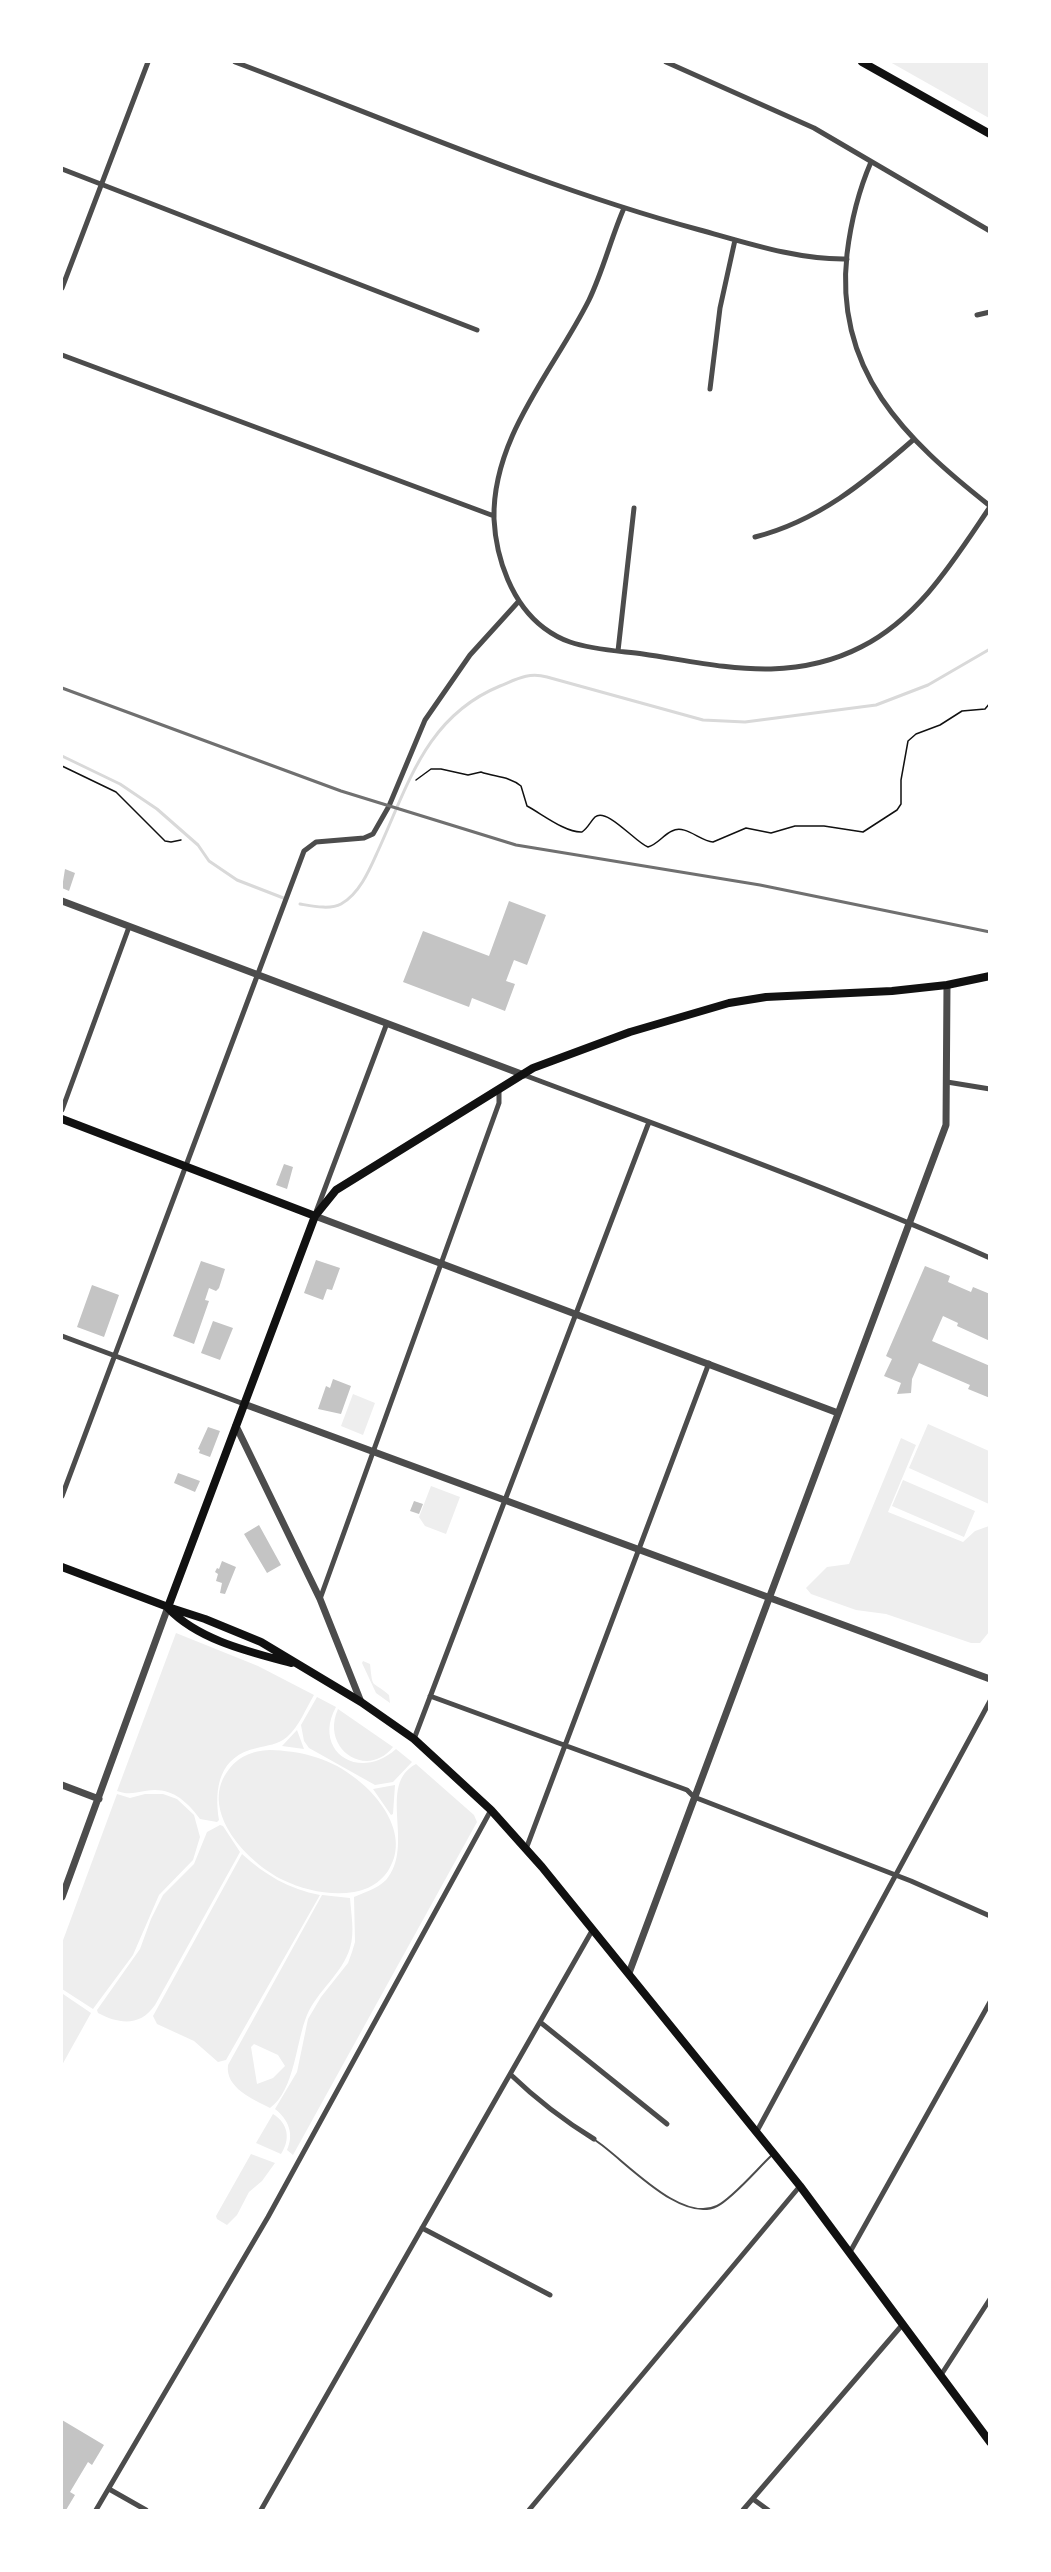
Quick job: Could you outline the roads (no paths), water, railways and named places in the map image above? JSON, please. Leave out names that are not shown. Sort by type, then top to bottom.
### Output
[{"type":"main road","points":[[862,62],[990,134]]},
{"type":"main road","points":[[168,1607],[315,1216],[336,1190],[533,1068],[630,1032],[729,1004],[776,995],[892,992],[947,985],[990,976]]},
{"type":"main road","points":[[62,1119],[315,1216]]},
{"type":"main road","points":[[62,1567],[261,1642],[362,1702],[414,1739],[491,1810],[629,1973],[757,2131],[850,2252],[990,2442]]},
{"type":"main road","points":[[168,1607],[181,1621],[213,1637],[264,1656],[301,1665]]},
{"type":"street","points":[[62,288],[148,62]]},
{"type":"street","points":[[235,62],[546,182],[624,208],[735,240],[792,253],[847,259]]},
{"type":"street","points":[[666,62],[787,115],[990,231]]},
{"type":"street","points":[[624,208],[591,297],[511,436],[499,476],[494,516],[502,565],[519,601],[537,622],[572,643],[748,668],[796,667],[841,656],[879,638],[909,614],[946,572],[990,506],[913,440],[880,398],[861,360],[848,316],[847,259],[854,209],[871,162]]},
{"type":"street","points":[[62,169],[477,330]]},
{"type":"street","points":[[710,389],[720,308],[735,240]]},
{"type":"street","points":[[978,315],[990,312]]},
{"type":"street","points":[[62,355],[494,516]]},
{"type":"street","points":[[755,537],[778,531],[824,510],[913,440]]},
{"type":"street","points":[[618,651],[634,508]]},
{"type":"street","points":[[62,1496],[304,851],[316,842],[364,838],[373,834],[389,806],[425,720],[470,655],[519,601]]},
{"type":"street","points":[[62,902],[910,1221],[990,1258]]},
{"type":"street","points":[[62,1110],[129,927]]},
{"type":"street","points":[[629,1973],[946,1125],[947,985]]},
{"type":"street","points":[[387,1023],[319,1200],[315,1216],[838,1413]]},
{"type":"street","points":[[947,1082],[990,1089]]},
{"type":"street","points":[[320,1599],[499,1103],[499,1091]]},
{"type":"street","points":[[414,1739],[649,1122]]},
{"type":"street","points":[[62,1336],[990,1679]]},
{"type":"street","points":[[526,1849],[709,1363]]},
{"type":"street","points":[[236,1426],[320,1599],[362,1702]]},
{"type":"street","points":[[62,1897],[168,1607]]},
{"type":"street","points":[[430,1696],[687,1790],[694,1797],[895,1875],[990,1916]]},
{"type":"street","points":[[757,2131],[990,1701]]},
{"type":"street","points":[[62,1785],[99,1799]]},
{"type":"street","points":[[96,2511],[268,2217],[491,1810]]},
{"type":"street","points":[[261,2511],[592,1929]]},
{"type":"street","points":[[850,2252],[990,2001]]},
{"type":"street","points":[[540,2022],[667,2124]]},
{"type":"street","points":[[510,2074],[529,2093],[567,2123],[594,2139]]},
{"type":"street","points":[[529,2511],[800,2186]]},
{"type":"street","points":[[422,2228],[550,2295]]},
{"type":"street","points":[[941,2375],[990,2299]]},
{"type":"street","points":[[743,2511],[903,2324]]},
{"type":"street","points":[[109,2489],[146,2511]]},
{"type":"street","points":[[753,2499],[768,2511]]},
{"type":"lane","points":[[594,2139],[666,2197],[675,2202],[706,2209],[721,2204],[774,2153]]},
{"type":"waterway","points":[[300,904],[332,907],[341,904],[353,894],[371,867],[410,779],[436,735],[474,699],[517,679],[528,676],[547,677],[703,720],[745,722],[876,705],[928,685],[990,649]]},
{"type":"waterway","points":[[62,756],[120,784],[157,809],[198,845],[209,861],[237,880],[286,899]]},
{"type":"railway","points":[[62,688],[341,791],[516,845],[760,885],[990,932]]}]
